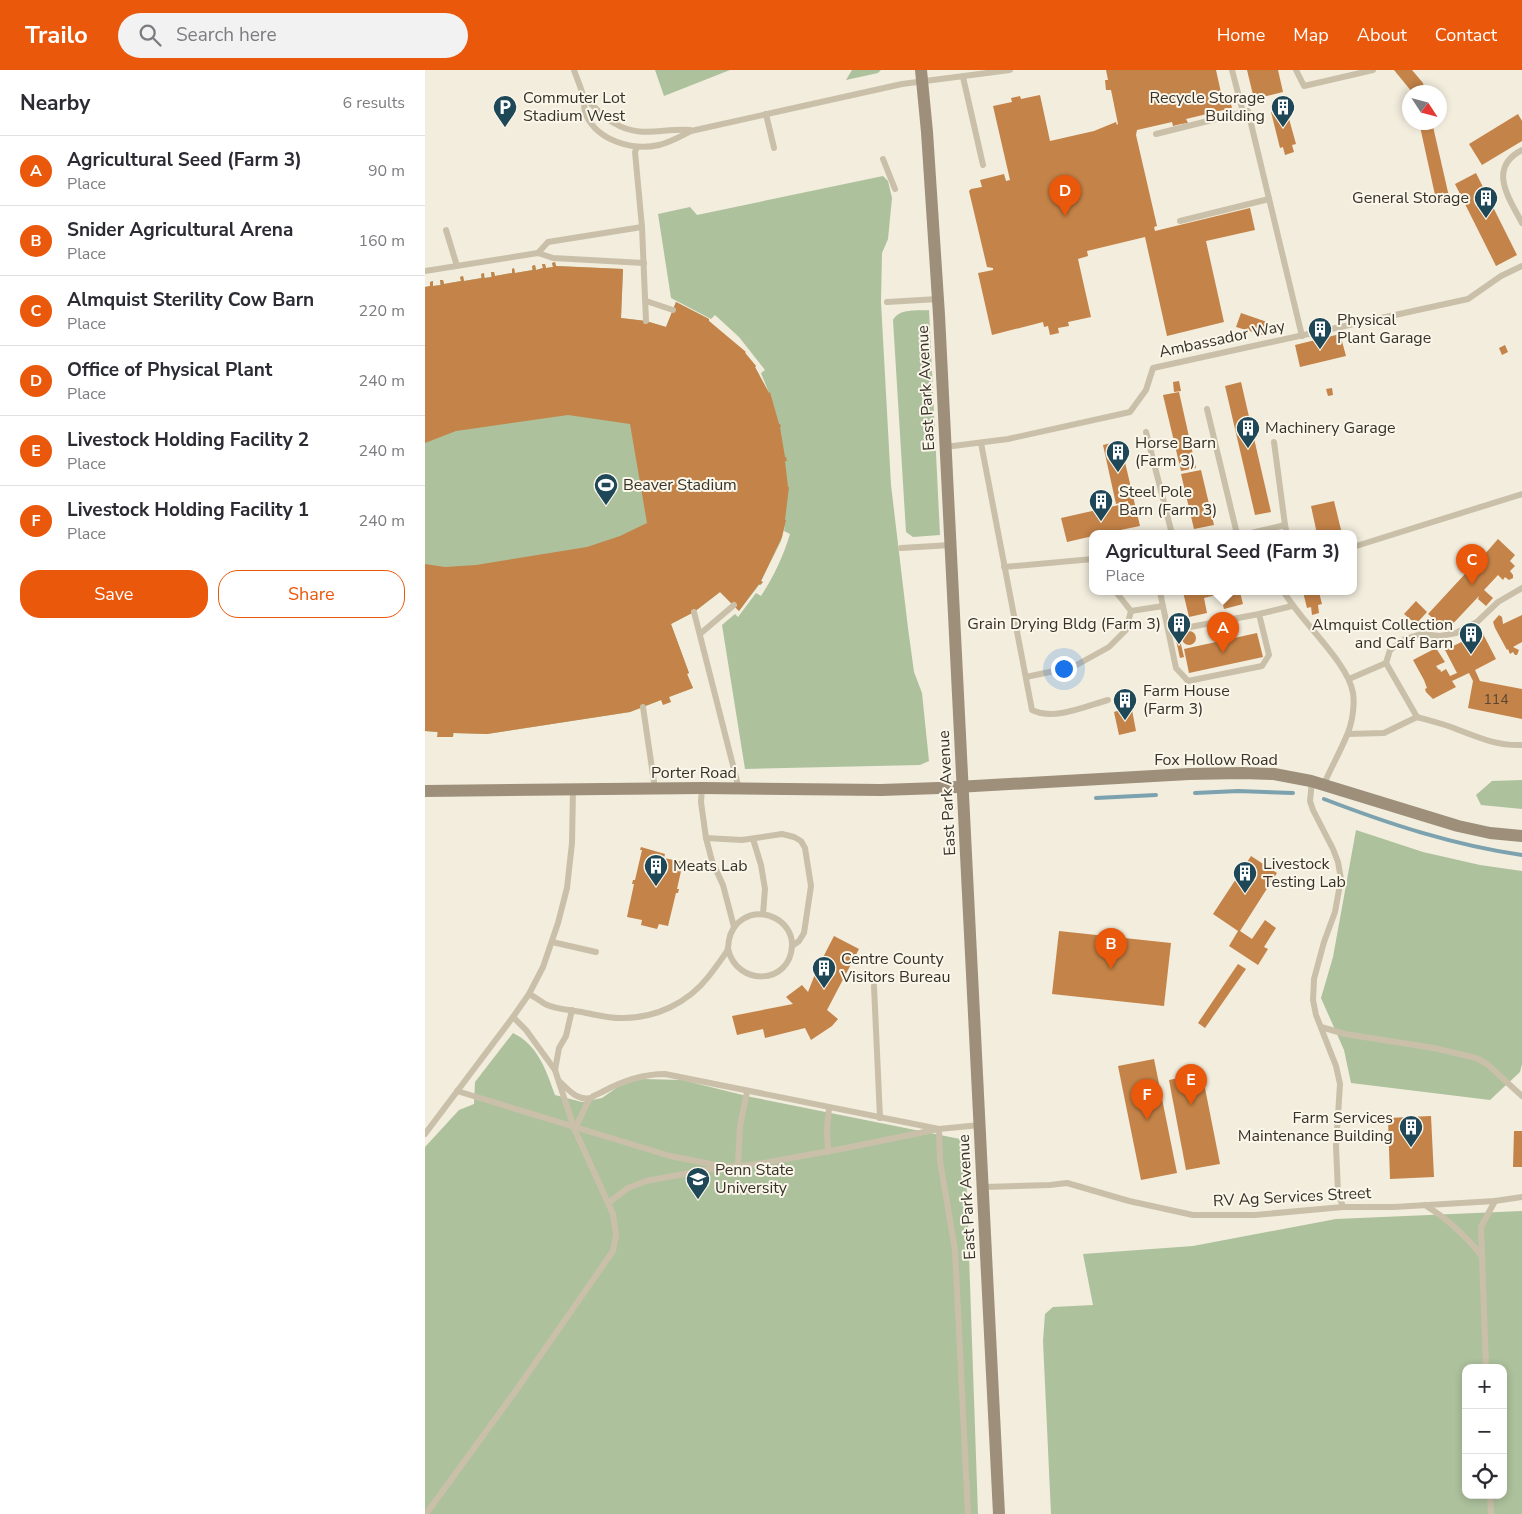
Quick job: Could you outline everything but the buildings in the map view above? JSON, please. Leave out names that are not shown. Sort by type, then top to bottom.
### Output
[{"type":"main road","name":"East Park Avenue","points":[[922,76],[938,299],[999,1514]]},
{"type":"main road","name":"Fox Hollow Road","points":[[963,786],[1189,774],[1274,774],[1318,783],[1458,826],[1490,833],[1522,836]]},
{"type":"main road","name":"Porter Road","points":[[425,791],[702,788],[881,790],[963,786]]},
{"type":"lane","points":[[575,70],[584,98],[585,112],[596,129],[619,144],[637,147],[658,145],[669,142],[691,131],[901,84],[922,76],[963,77],[1010,70]]},
{"type":"lane","points":[[1233,70],[1243,112]]},
{"type":"lane","points":[[1296,70],[1305,86],[1373,70]]},
{"type":"lane","points":[[963,77],[983,165]]},
{"type":"lane","points":[[584,98],[612,122],[629,130],[648,133],[678,130],[691,131]]},
{"type":"lane","points":[[1156,134],[1248,111],[1302,336]]},
{"type":"lane","points":[[766,114],[774,148]]},
{"type":"lane","points":[[637,147],[635,152],[642,227],[646,321]]},
{"type":"lane","points":[[1522,150],[1514,154],[1505,164],[1502,176],[1505,189],[1522,223]]},
{"type":"lane","points":[[883,159],[895,189]]},
{"type":"lane","points":[[1181,221],[1269,199]]},
{"type":"lane","points":[[538,253],[548,242],[642,227]]},
{"type":"lane","points":[[446,230],[457,266]]},
{"type":"lane","points":[[425,270],[538,253],[553,258],[644,263]]},
{"type":"lane","name":"Ambassador Way","points":[[945,447],[981,444],[1018,437],[1130,412],[1146,390],[1153,368],[1468,299],[1501,276],[1522,266]]},
{"type":"lane","points":[[887,302],[938,299]]},
{"type":"lane","points":[[646,301],[673,310]]},
{"type":"lane","points":[[1207,409],[1236,530]]},
{"type":"lane","points":[[1146,432],[1171,530]]},
{"type":"lane","points":[[1274,442],[1286,530]]},
{"type":"lane","points":[[981,444],[1032,710],[1040,714],[1054,715],[1108,700]]},
{"type":"lane","points":[[1357,546],[1522,494]]},
{"type":"lane","points":[[1266,530],[1285,526]]},
{"type":"lane","points":[[901,548],[951,545]]},
{"type":"lane","points":[[1004,568],[1089,559]]},
{"type":"lane","points":[[1349,679],[1385,662],[1389,650],[1405,639],[1421,634],[1440,636],[1456,633],[1477,622],[1498,602],[1522,588]]},
{"type":"lane","points":[[1118,595],[1131,611]]},
{"type":"lane","points":[[1161,595],[1176,668],[1188,681],[1262,666],[1269,655],[1259,614]]},
{"type":"lane","points":[[1286,595],[1292,606],[1336,659],[1349,679],[1353,694],[1348,734],[1318,783],[1310,801],[1333,849],[1341,879],[1335,912],[1324,942],[1314,979],[1313,1000],[1336,1066],[1340,1084],[1337,1155],[1338,1192],[1343,1207]]},
{"type":"lane","points":[[700,634],[733,606]]},
{"type":"lane","points":[[1131,611],[1163,606]]},
{"type":"lane","points":[[1169,631],[1292,606]]},
{"type":"lane","points":[[1026,677],[1073,668],[1109,647],[1126,630],[1131,611]]},
{"type":"lane","points":[[694,612],[739,789]]},
{"type":"lane","points":[[1385,662],[1417,717]]},
{"type":"lane","points":[[643,707],[655,789]]},
{"type":"lane","points":[[1348,734],[1384,733],[1417,717],[1449,726],[1486,741],[1507,746],[1522,745]]},
{"type":"lane","points":[[702,788],[701,802],[706,838],[712,861],[723,886],[734,927]]},
{"type":"lane","points":[[425,1134],[428,1127],[513,1017],[529,994],[543,966],[552,942],[567,888],[572,843],[573,790]]},
{"type":"lane","points":[[706,838],[742,840],[782,834],[801,841],[805,848],[811,886],[804,933],[799,941],[792,946]]},
{"type":"lane","points":[[753,838],[761,865],[765,889],[763,914]]},
{"type":"lane","points":[[753,914],[763,914],[775,918],[784,924],[790,935],[792,946],[789,958],[782,968],[774,974],[762,978],[751,976],[737,968],[730,957],[728,949],[729,938],[734,927],[742,919],[753,914]]},
{"type":"lane","points":[[552,942],[596,952]]},
{"type":"lane","points":[[529,994],[547,1005],[619,1018],[640,1017],[678,1004],[691,995],[709,976],[728,949]]},
{"type":"lane","points":[[874,986],[880,1118]]},
{"type":"lane","points":[[425,1514],[517,1389],[616,1244],[615,1226],[608,1203],[573,1128],[555,1070],[559,1048],[566,1036],[572,1010]]},
{"type":"lane","points":[[513,1017],[526,1030],[555,1070]]},
{"type":"lane","points":[[1321,1027],[1345,1034],[1434,1048],[1475,1058],[1487,1064],[1522,1096]]},
{"type":"lane","points":[[557,1079],[576,1096],[583,1099],[591,1098],[610,1087],[632,1078],[650,1074],[665,1074],[747,1092],[939,1129]]},
{"type":"lane","points":[[457,1091],[573,1128],[670,1156],[726,1167]]},
{"type":"lane","points":[[737,1166],[740,1126],[747,1092]]},
{"type":"lane","points":[[573,1128],[580,1121],[591,1098]]},
{"type":"lane","points":[[828,1152],[829,1108]]},
{"type":"lane","points":[[608,1203],[628,1188],[646,1181],[828,1152],[939,1129],[980,1125]]},
{"type":"lane","points":[[939,1129],[940,1161],[955,1250],[968,1514]]},
{"type":"lane","name":"RV Ag Services Street","points":[[983,1187],[1067,1183],[1129,1201],[1193,1215],[1255,1215],[1343,1207],[1424,1205],[1522,1197]]},
{"type":"lane","points":[[1486,1364],[1481,1227],[1495,1200]]},
{"type":"lane","points":[[1424,1205],[1445,1217],[1467,1237],[1482,1256]]},
{"type":"lane","points":[[1490,1499],[1491,1514]]},
{"type":"green space","points":[[655,70],[730,70],[664,96]]},
{"type":"green space","points":[[852,70],[881,70],[878,73],[846,80]]},
{"type":"green space","name":"Beaver Stadium","points":[[883,176],[888,181],[892,198],[888,239],[882,253],[881,302],[891,485],[914,672],[922,693],[929,761],[920,765],[745,769],[722,625],[735,614],[738,617],[756,593],[761,596],[766,589],[790,534],[784,531],[785,524],[781,541],[761,581],[763,582],[739,611],[720,592],[694,612],[671,624],[693,688],[669,697],[671,702],[661,700],[630,712],[487,734],[454,733],[453,737],[438,737],[437,732],[425,731],[425,287],[430,286],[430,282],[433,281],[433,286],[440,285],[440,280],[443,280],[444,284],[461,281],[460,277],[463,276],[464,281],[481,278],[481,274],[484,273],[485,278],[491,277],[491,272],[494,272],[495,276],[512,273],[514,268],[515,273],[532,270],[532,266],[535,265],[536,270],[543,268],[542,264],[545,264],[546,268],[553,267],[552,263],[555,262],[556,266],[623,269],[621,318],[646,321],[666,327],[676,302],[680,304],[709,319],[743,350],[756,366],[769,393],[761,373],[765,370],[739,337],[715,315],[711,319],[671,298],[658,214],[690,207],[697,215]]},
{"type":"green space","points":[[929,310],[940,535],[913,537],[906,532],[893,320],[904,312]]},
{"type":"green space","points":[[1522,780],[1522,809],[1481,805],[1476,795],[1492,781]]},
{"type":"green space","points":[[1356,830],[1423,852],[1480,865],[1522,871],[1522,1064],[1520,1072],[1490,1100],[1351,1083],[1344,1050],[1321,998],[1333,957]]},
{"type":"green space","points":[[513,1033],[522,1038],[535,1051],[555,1095],[582,1102],[602,1098],[622,1084],[643,1079],[682,1080],[751,1097],[965,1140],[978,1514],[425,1514],[425,1147],[459,1110],[474,1104],[475,1082]]},
{"type":"green space","points":[[1522,1211],[1522,1514],[1051,1514],[1043,1341],[1045,1314],[1053,1307],[1093,1305],[1083,1254],[1193,1246],[1336,1219]]},
{"type":"waterway","points":[[1195,793],[1238,791],[1293,793]]},
{"type":"waterway","points":[[1096,798],[1156,795]]},
{"type":"waterway","points":[[1324,799],[1421,833],[1471,846],[1522,855]]},
{"type":"place","name":"Commuter Lot Stadium West","points":[[505,128]]},
{"type":"place","name":"Recycle Storage Building","points":[[1283,128]]},
{"type":"place","name":"Office of Physical Plant","points":[[1065,216]]},
{"type":"place","name":"General Storage","points":[[1486,219]]},
{"type":"place","name":"Physical Plant Garage","points":[[1320,350]]},
{"type":"place","name":"Machinery Garage","points":[[1248,449]]},
{"type":"place","name":"Horse Barn (Farm 3)","points":[[1118,473]]},
{"type":"place","name":"Beaver Stadium","points":[[606,506]]},
{"type":"place","name":"Steel Pole Barn (Farm 3)","points":[[1101,522]]},
{"type":"place","name":"Almquist Sterility Cow Barn","points":[[1472,585]]},
{"type":"place","name":"Grain Drying Bldg (Farm 3)","points":[[1179,645]]},
{"type":"place","name":"Agricultural Seed (Farm 3)","points":[[1223,653]]},
{"type":"place","name":"Almquist Collection and Calf Barn","points":[[1471,655]]},
{"type":"place","name":"Farm House (Farm 3)","points":[[1125,721]]},
{"type":"place","name":"Meats Lab","points":[[656,887]]},
{"type":"place","name":"Livestock Testing Lab","points":[[1245,894]]},
{"type":"place","name":"Snider Agricultural Arena","points":[[1111,969]]},
{"type":"place","name":"Centre County Visitors Bureau","points":[[824,989]]},
{"type":"place","name":"Livestock Holding Facility 2","points":[[1191,1105]]},
{"type":"place","name":"Livestock Holding Facility 1","points":[[1147,1120]]},
{"type":"place","name":"Farm Services Maintenance Building","points":[[1411,1148]]},
{"type":"place","name":"Penn State University","points":[[698,1200]]}]
